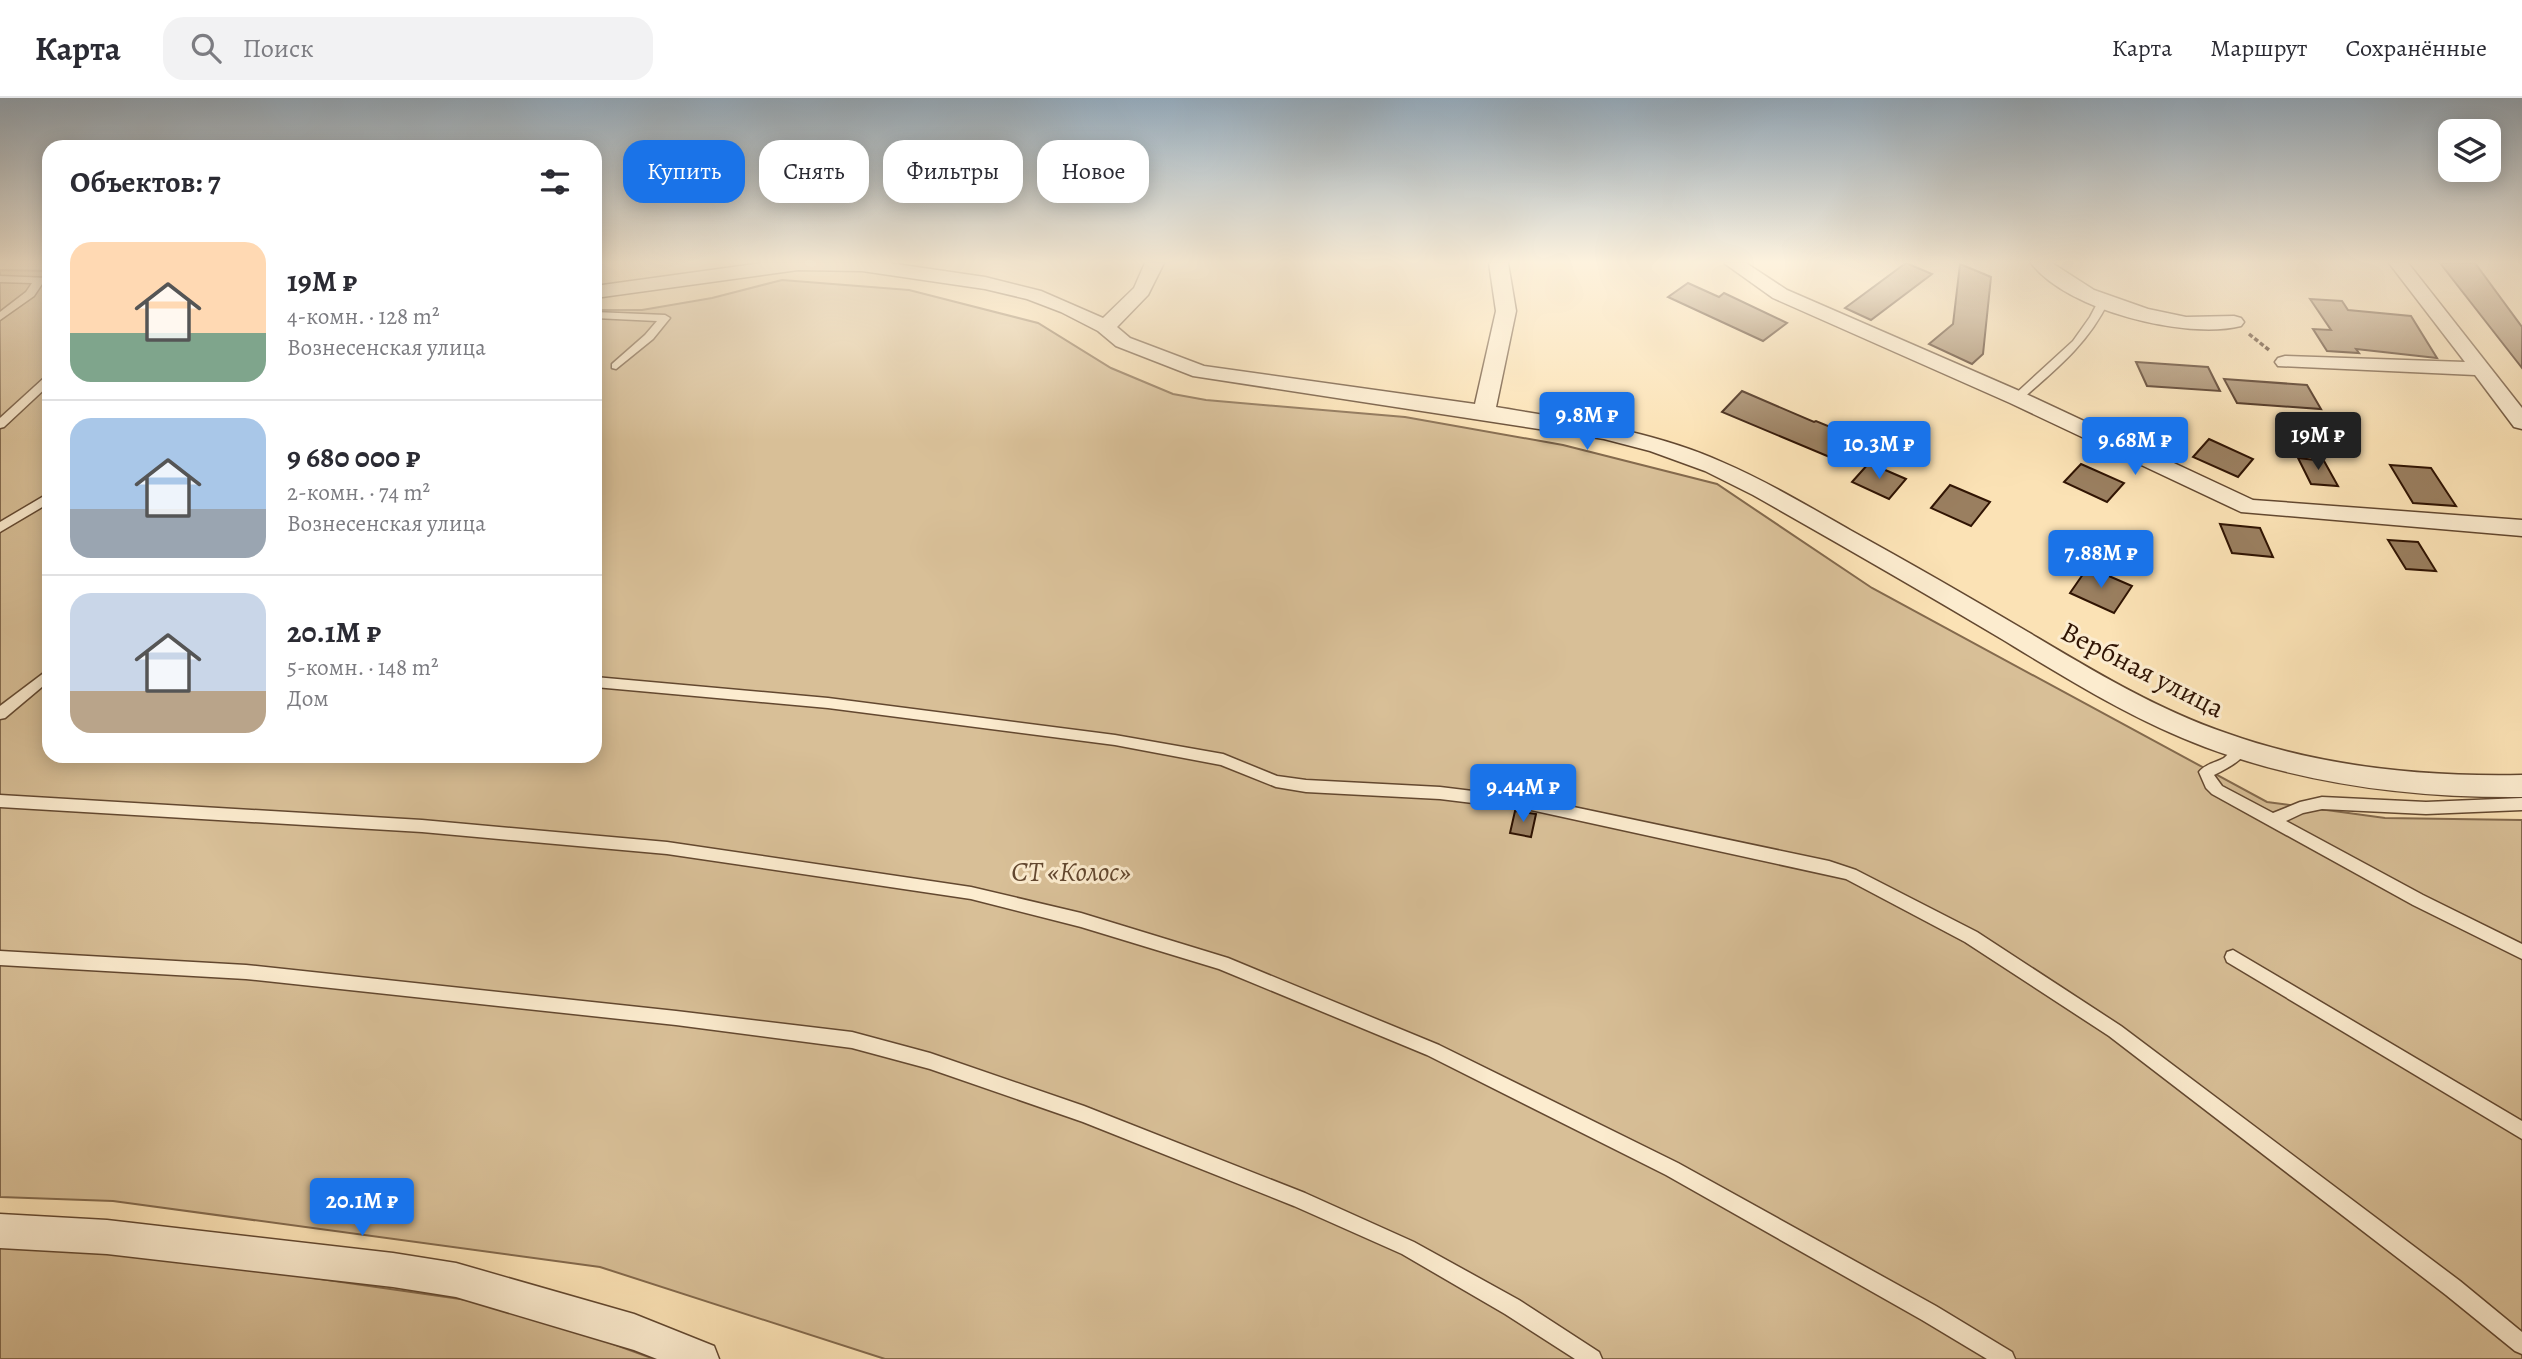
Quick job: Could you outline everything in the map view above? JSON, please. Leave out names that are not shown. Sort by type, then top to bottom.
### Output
[{"type":"street","name":"Вербная улица","points":[[1094,322],[1105,327],[1123,342],[1200,372],[1484,412],[1604,432],[1658,446],[1713,466],[1828,527],[2104,688],[2184,726],[2242,749],[2298,765],[2379,780],[2463,788],[2522,786]]},
{"type":"street","points":[[1105,327],[1112,322]]},
{"type":"street","points":[[1484,412],[1504,322]]},
{"type":"street","points":[[1843,322],[2017,398],[2249,507],[2522,528]]},
{"type":"street","points":[[2180,322],[2234,322]]},
{"type":"street","points":[[2444,322],[2522,422]]},
{"type":"street","points":[[2285,362],[2481,369]]},
{"type":"street","points":[[0,1232],[107,1237],[393,1270],[456,1280],[634,1332],[701,1359]]},
{"type":"lane","points":[[616,366],[662,322]]},
{"type":"lane","points":[[2017,398],[2079,342],[2095,322]]},
{"type":"lane","points":[[0,424],[42,385]]},
{"type":"lane","points":[[0,528],[42,501]]},
{"type":"lane","points":[[602,683],[828,703],[1115,740],[1223,760],[1276,781],[1306,786],[1440,793],[1531,804],[1816,864],[1851,874],[1971,937],[2115,1031],[2453,1288],[2522,1344]]},
{"type":"lane","points":[[0,714],[42,687]]},
{"type":"lane","points":[[2242,749],[2228,762],[2206,772],[2217,790],[2418,900],[2522,952]]},
{"type":"lane","points":[[0,801],[422,826],[667,848],[959,890],[1081,920],[1222,963],[1433,1050],[1672,1169],[1929,1313],[2005,1359]]},
{"type":"lane","points":[[2275,820],[2301,808],[2322,803],[2426,808],[2522,804]]},
{"type":"lane","points":[[2233,957],[2522,1131]]},
{"type":"lane","points":[[0,958],[246,972],[663,1016],[852,1040],[930,1061],[1084,1114],[1299,1199],[1408,1248],[1512,1307],[1592,1359]]},
{"type":"path","points":[[2234,322],[2285,362]]},
{"type":"green space","name":"СТ «Колос»","points":[[0,322],[42,322],[42,763],[602,763],[602,322],[1033,322],[1111,368],[1173,394],[1206,400],[1405,417],[1563,445],[1717,484],[1872,588],[2267,802],[2385,818],[2522,820],[2522,1359],[885,1359],[600,1267],[113,1201],[0,1197]]},
{"type":"green space","points":[[0,1242],[173,1258],[509,1306],[654,1359],[0,1359]]},
{"type":"building","points":[[1722,322],[1787,323],[1763,341]]},
{"type":"building","points":[[1953,322],[1986,322],[1983,354],[1972,364],[1929,344]]},
{"type":"building","points":[[2325,322],[2415,322],[2437,358],[2356,349],[2359,353],[2327,351],[2313,329],[2331,330]]},
{"type":"building","points":[[2486,322],[2518,322],[2522,327],[2522,368]]},
{"type":"building","points":[[2136,362],[2208,367],[2220,391],[2147,386]]},
{"type":"building","points":[[2224,379],[2307,385],[2321,409],[2237,403]]},
{"type":"building","points":[[1742,391],[1852,436],[1832,458],[1722,412]]},
{"type":"building","points":[[2209,439],[2253,459],[2238,477],[2193,457]]},
{"type":"building","points":[[2298,458],[2324,461],[2338,486],[2311,484]]},
{"type":"building","points":[[1869,463],[1906,479],[1889,499],[1852,482]]},
{"type":"building","points":[[2081,464],[2124,483],[2107,502],[2064,482]]},
{"type":"building","points":[[2390,465],[2431,468],[2456,506],[2413,503]]},
{"type":"building","points":[[1950,485],[1990,502],[1971,526],[1931,508]]},
{"type":"building","points":[[2220,524],[2260,528],[2273,557],[2232,553]]},
{"type":"building","points":[[2388,540],[2418,542],[2436,571],[2406,569]]},
{"type":"building","points":[[2088,567],[2132,586],[2114,613],[2070,593]]},
{"type":"building","points":[[1515,811],[1536,814],[1531,837],[1510,833]]}]
